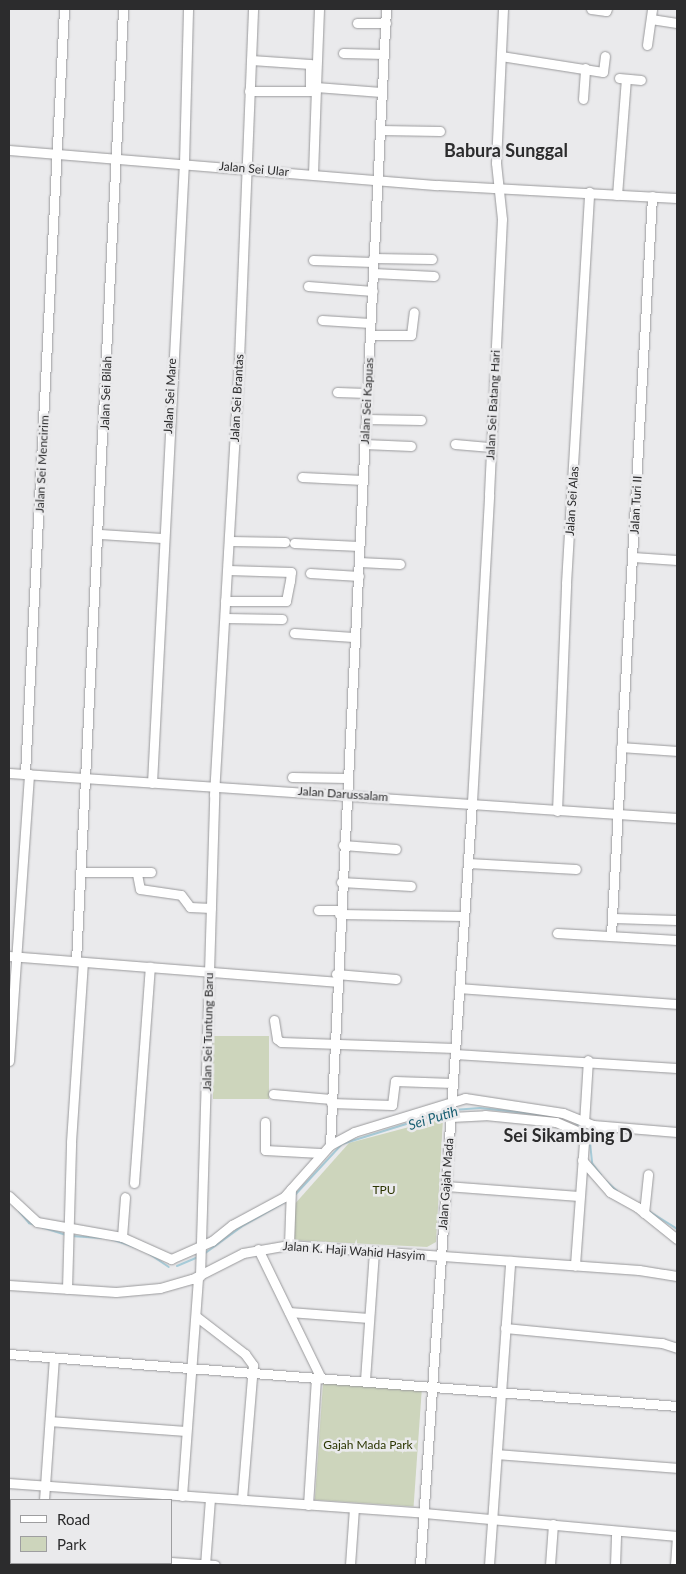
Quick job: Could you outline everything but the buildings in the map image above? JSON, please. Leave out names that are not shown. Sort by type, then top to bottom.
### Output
[{"type":"street","name":"Jalan Sei Mencirim","points":[[9,1061],[12,956],[27,774],[55,154],[64,9]]},
{"type":"street","name":"Jalan Sei Bilah","points":[[67,1289],[82,872],[100,534],[123,9]]},
{"type":"street","name":"Jalan Sei Mare","points":[[152,783],[162,538],[184,163],[188,9]]},
{"type":"street","name":"Jalan Sei Brantas","points":[[215,787],[230,541],[248,168],[253,9]]},
{"type":"street","points":[[313,174],[319,9]]},
{"type":"street","name":"Jalan Sei Kapuas","points":[[330,1145],[336,978],[353,637],[359,576],[386,9]]},
{"type":"street","name":"Jalan Sei Batang Hari","points":[[472,802],[502,219],[496,162],[503,9]]},
{"type":"street","points":[[591,9],[606,10]]},
{"type":"street","points":[[648,45],[652,9]]},
{"type":"street","points":[[651,19],[677,23]]},
{"type":"street","points":[[357,23],[386,23]]},
{"type":"street","points":[[343,53],[384,54]]},
{"type":"street","points":[[501,56],[603,72],[605,56]]},
{"type":"street","points":[[249,90],[310,91],[310,64],[251,60]]},
{"type":"street","points":[[583,99],[585,68]]},
{"type":"street","points":[[617,195],[622,79],[642,80]]},
{"type":"street","points":[[316,87],[381,92]]},
{"type":"street","points":[[380,130],[440,131]]},
{"type":"street","name":"Jalan Sei Ular","points":[[9,150],[500,190],[589,192],[677,198]]},
{"type":"street","name":"Jalan Sei Alas","points":[[557,811],[566,584],[589,192]]},
{"type":"street","name":"Jalan Turi II","points":[[612,935],[652,196]]},
{"type":"street","points":[[313,260],[432,259]]},
{"type":"street","points":[[373,273],[434,276]]},
{"type":"street","points":[[308,286],[373,290]]},
{"type":"street","points":[[370,335],[411,335],[414,312]]},
{"type":"street","points":[[322,320],[370,323]]},
{"type":"street","points":[[337,392],[367,393]]},
{"type":"street","points":[[366,419],[422,420]]},
{"type":"street","points":[[364,444],[411,446]]},
{"type":"street","points":[[455,444],[491,447]]},
{"type":"street","points":[[302,477],[363,480]]},
{"type":"street","points":[[100,534],[162,538]]},
{"type":"street","points":[[230,541],[359,546]]},
{"type":"street","points":[[633,557],[677,560]]},
{"type":"street","points":[[359,562],[400,564]]},
{"type":"street","points":[[225,601],[286,601],[291,572],[228,570]]},
{"type":"street","points":[[310,573],[359,576]]},
{"type":"street","points":[[225,618],[282,620]]},
{"type":"street","points":[[294,633],[353,637]]},
{"type":"street","points":[[621,747],[677,751]]},
{"type":"street","name":"Jalan Darussalam","points":[[9,773],[472,802],[557,811],[677,818]]},
{"type":"street","points":[[292,777],[347,778]]},
{"type":"street","name":"Jalan Sei Tuntung Baru","points":[[182,1496],[185,1431],[197,1317],[199,1276],[215,787]]},
{"type":"street","name":"Jalan Gajah Mada","points":[[420,1565],[472,802]]},
{"type":"street","points":[[343,845],[396,848]]},
{"type":"street","points":[[468,863],[576,869]]},
{"type":"street","points":[[82,872],[137,874],[140,871],[150,872]]},
{"type":"street","points":[[137,874],[140,889],[182,895],[194,908],[211,908]]},
{"type":"street","points":[[341,882],[411,886]]},
{"type":"street","points":[[318,910],[464,916]]},
{"type":"street","points":[[613,918],[677,920]]},
{"type":"street","points":[[558,933],[677,940]]},
{"type":"street","points":[[12,956],[209,972],[336,978],[396,978]]},
{"type":"street","points":[[134,1184],[150,967]]},
{"type":"street","points":[[459,988],[677,1004]]},
{"type":"street","points":[[274,1020],[279,1041],[335,1042],[677,1068]]},
{"type":"street","points":[[576,1266],[584,1142],[582,1126],[588,1060]]},
{"type":"street","points":[[273,1094],[331,1101],[392,1105],[396,1081],[453,1083]]},
{"type":"street","points":[[9,1196],[37,1222],[68,1233],[122,1237],[142,1243],[167,1259],[200,1254],[241,1220],[274,1204],[291,1191],[320,1153],[330,1145],[354,1132],[452,1101],[485,1099],[531,1110],[574,1115],[582,1126]]},
{"type":"street","points":[[451,1115],[485,1115],[582,1126],[593,1125],[677,1132]]},
{"type":"street","points":[[265,1122],[265,1150],[320,1153]]},
{"type":"street","points":[[582,1160],[605,1188],[645,1210],[677,1239]]},
{"type":"street","points":[[645,1210],[648,1174]]},
{"type":"street","points":[[446,1186],[580,1196]]},
{"type":"street","points":[[288,1245],[291,1191]]},
{"type":"street","points":[[122,1237],[125,1197]]},
{"type":"street","name":"Jalan K. Haji Wahid Hasyim","points":[[9,1284],[67,1289],[137,1291],[160,1288],[199,1276],[258,1249],[288,1245],[639,1270],[677,1276]]},
{"type":"street","points":[[258,1249],[318,1378],[308,1505]]},
{"type":"street","points":[[365,1380],[374,1251]]},
{"type":"street","points":[[489,1565],[510,1261]]},
{"type":"street","points":[[288,1312],[370,1318]]},
{"type":"street","points":[[197,1317],[245,1354],[251,1362],[253,1373],[242,1500]]},
{"type":"street","points":[[505,1328],[662,1342],[677,1348]]},
{"type":"street","points":[[9,1354],[192,1369],[501,1390],[677,1406]]},
{"type":"street","points":[[44,1499],[54,1358]]},
{"type":"street","points":[[50,1421],[185,1431]]},
{"type":"street","points":[[497,1454],[677,1468]]},
{"type":"street","points":[[9,1483],[424,1513],[677,1536],[675,1565]]},
{"type":"street","points":[[205,1565],[210,1498]]},
{"type":"street","points":[[350,1565],[354,1508]]},
{"type":"street","points":[[550,1565],[552,1524]]},
{"type":"street","points":[[615,1565],[616,1531]]},
{"type":"street","points":[[172,1562],[215,1565]]},
{"type":"green space","points":[[213,1036],[269,1036],[269,1099],[213,1099]]},
{"type":"green space","name":"TPU","points":[[443,1118],[436,1242],[427,1247],[291,1240],[293,1206],[349,1143]]},
{"type":"green space","name":"Gajah Mada Park","points":[[323,1383],[422,1390],[414,1507],[315,1500]]},
{"type":"waterway","name":"Sei Putih","points":[[453,1110],[480,1108],[552,1116]]},
{"type":"waterway","name":"Sei Putih","points":[[294,1196],[342,1144],[448,1111]]},
{"type":"waterway","name":"Sei Putih","points":[[576,1123],[589,1133],[592,1163],[601,1175]]},
{"type":"waterway","name":"Sei Putih","points":[[606,1181],[617,1191]]},
{"type":"waterway","name":"Sei Putih","points":[[204,1254],[241,1227],[288,1200]]},
{"type":"waterway","name":"Sei Putih","points":[[647,1210],[677,1229]]},
{"type":"waterway","name":"Sei Putih","points":[[19,1211],[29,1223],[66,1235]]},
{"type":"waterway","name":"Sei Putih","points":[[71,1236],[101,1238]]},
{"type":"waterway","name":"Sei Putih","points":[[111,1239],[137,1248]]},
{"type":"waterway","name":"Sei Putih","points":[[148,1253],[169,1267]]},
{"type":"waterway","name":"Sei Putih","points":[[177,1266],[198,1257]]},
{"type":"district","name":"Babura Sunggal","points":[[506,150]]},
{"type":"district","name":"Sei Sikambing D","points":[[568,1135]]}]
